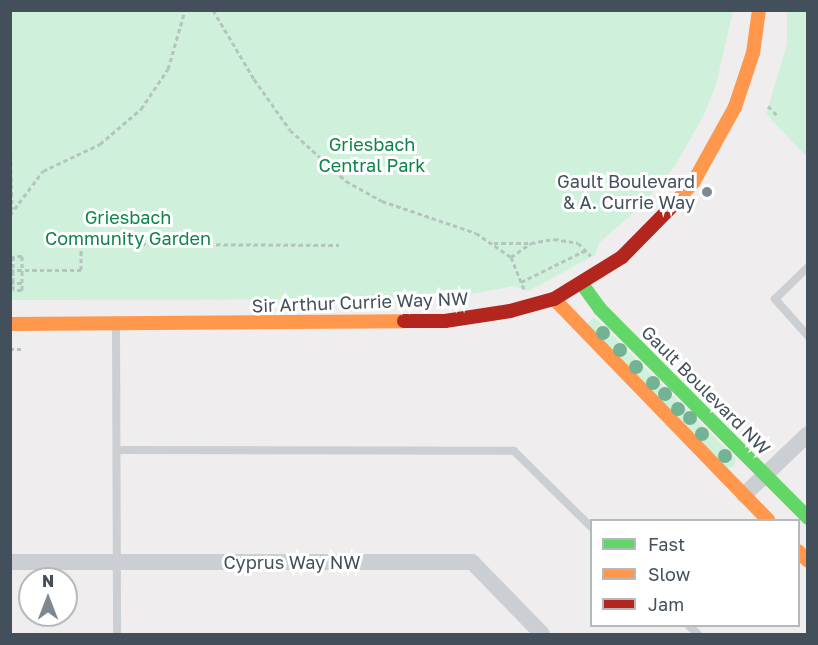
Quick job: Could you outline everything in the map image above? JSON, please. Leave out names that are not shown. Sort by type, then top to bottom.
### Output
[{"type":"street","name":"Sir Arthur Currie Way NW","points":[[10,324],[445,321],[510,311],[554,299],[582,284],[622,257],[659,223],[710,158],[745,81],[759,10]]},
{"type":"street","name":"Gault Boulevard NW","points":[[582,284],[600,309],[807,518]]},
{"type":"street","points":[[554,299],[767,519]]},
{"type":"street","points":[[744,495],[807,434]]},
{"type":"street","name":"Cyprus Way NW","points":[[10,562],[472,562],[542,634]]},
{"type":"lane","points":[[807,267],[775,299],[807,336]]},
{"type":"lane","points":[[116,324],[117,634]]},
{"type":"lane","points":[[118,450],[514,451],[590,527]]},
{"type":"path","points":[[11,213],[43,171],[100,144],[141,109],[168,69],[186,10]]},
{"type":"path","points":[[213,10],[254,79],[290,130],[326,166],[382,201],[476,233],[511,257],[521,282]]},
{"type":"path","points":[[768,106],[777,115]]},
{"type":"path","points":[[10,132],[11,213]]},
{"type":"path","points":[[492,243],[572,240],[586,250]]},
{"type":"path","points":[[511,257],[531,243]]},
{"type":"path","points":[[12,270],[81,270],[81,244],[339,245]]},
{"type":"path","points":[[22,256],[22,290],[13,290],[12,257],[22,256]]},
{"type":"path","points":[[12,283],[22,283]]},
{"type":"path","points":[[10,349],[21,349]]},
{"type":"green space","name":"Griesbach Central Park","points":[[10,11],[733,11],[716,85],[703,117],[674,167],[640,207],[599,243],[595,255],[528,291],[514,286],[444,299],[11,300]]},
{"type":"green space","points":[[787,11],[807,11],[807,157],[766,114],[787,44]]},
{"type":"green space","points":[[594,317],[736,459],[733,467],[727,467],[586,325]]},
{"type":"traffic: fast","points":[[582,284],[600,309],[808,518]]},
{"type":"traffic: slow","points":[[676,202],[694,181],[735,107],[753,53],[759,10]]},
{"type":"traffic: slow","points":[[554,299],[767,519]]},
{"type":"traffic: slow","points":[[10,324],[404,321]]},
{"type":"traffic: slow","points":[[800,553],[808,561]]},
{"type":"traffic: jam","points":[[404,321],[445,321],[510,311],[554,299],[622,257],[676,202]]},
{"type":"place","name":"Gault Boulevard & A. Currie Way","points":[[707,192]]},
{"type":"park label","name":"Griesbach Community Garden","points":[[128,228]]}]
